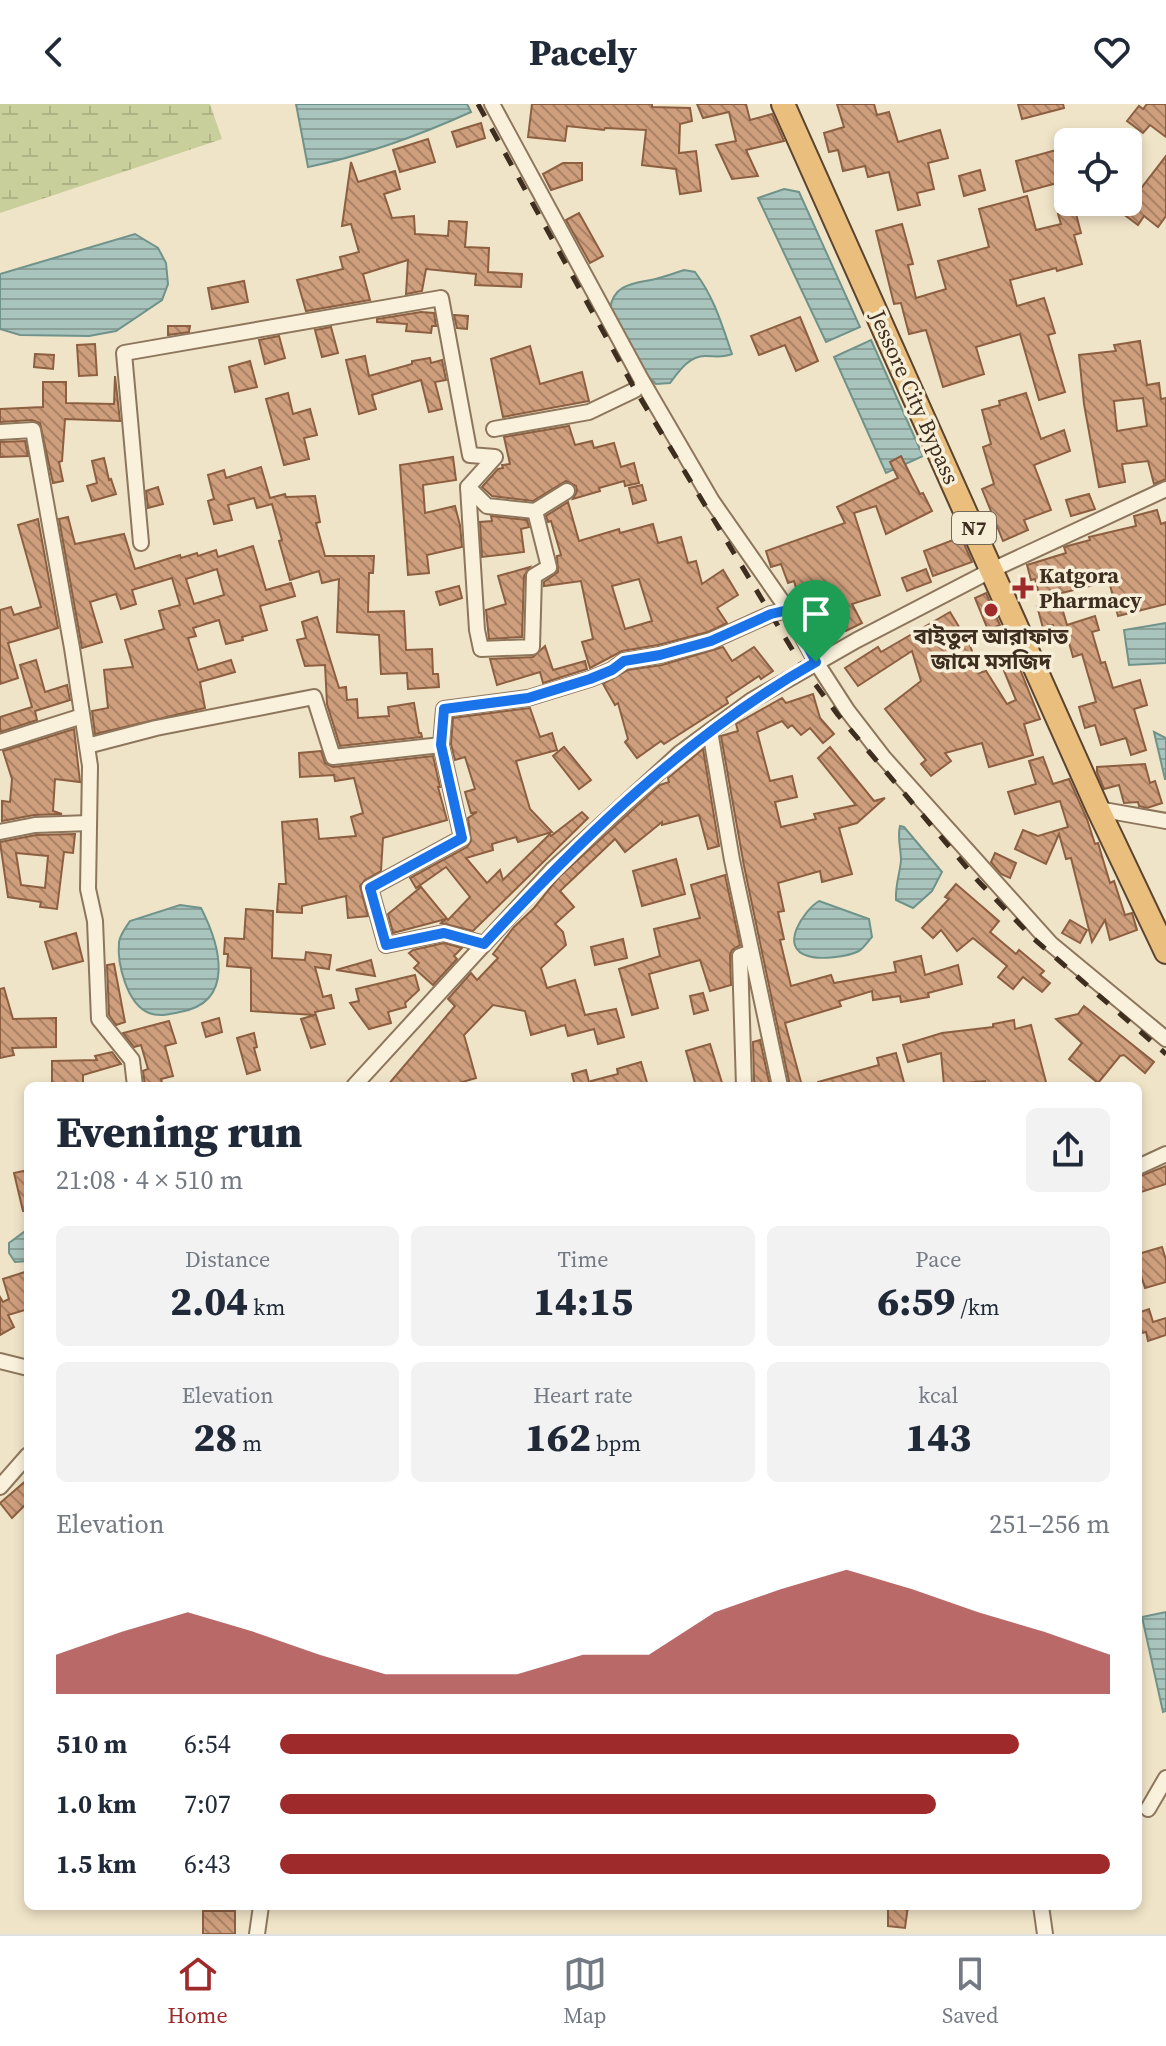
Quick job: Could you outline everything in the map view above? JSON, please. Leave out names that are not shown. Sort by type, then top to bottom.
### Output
[{"type":"highway","name":"Jessore City Bypass","points":[[783,104],[1098,809],[1166,952]]},
{"type":"street","points":[[492,104],[641,379],[704,487],[788,610],[847,710],[884,758],[1051,944],[1166,1039]]},
{"type":"street","points":[[141,543],[124,353],[441,298],[470,455],[495,457],[468,487],[477,630],[481,649],[532,647],[534,576],[549,567],[535,511]]},
{"type":"street","points":[[494,429],[589,412],[635,390]]},
{"type":"street","points":[[0,432],[33,430],[90,766],[88,889],[95,921],[99,1019],[132,1060],[135,1082]]},
{"type":"street","points":[[468,487],[487,506],[535,511],[567,491]]},
{"type":"street","points":[[358,1082],[552,870],[680,753],[752,700],[816,662],[992,570],[1166,489]]},
{"type":"street","points":[[484,944],[444,933],[386,945],[370,888],[462,838],[441,745],[444,709],[528,698],[590,679],[624,661],[711,641],[771,614],[788,610]]},
{"type":"street","points":[[87,746],[156,728],[314,697],[333,757],[441,745]]},
{"type":"street","points":[[0,742],[76,718]]},
{"type":"street","points":[[710,731],[751,952],[779,1082]]},
{"type":"street","points":[[1098,809],[1166,821]]},
{"type":"street","points":[[0,832],[35,825],[89,823]]},
{"type":"street","points":[[744,1082],[740,956],[751,952]]},
{"type":"street","points":[[1142,1165],[1166,1154]]},
{"type":"street","points":[[0,1361],[24,1367]]},
{"type":"street","points":[[0,1487],[24,1460]]},
{"type":"street","points":[[1148,1809],[1166,1778]]},
{"type":"street","points":[[257,1934],[260,1910]]},
{"type":"street","points":[[1042,1910],[1045,1934]]},
{"type":"green space","points":[[0,104],[210,104],[222,139],[0,213]]},
{"type":"water","points":[[296,104],[467,104],[471,112],[391,144],[308,167]]},
{"type":"water","points":[[784,189],[799,192],[860,327],[826,342],[758,198]]},
{"type":"water","points":[[135,234],[158,248],[166,263],[168,284],[162,300],[116,331],[89,336],[20,335],[0,329],[0,274]]},
{"type":"water","points":[[684,270],[695,272],[707,291],[732,354],[699,357],[685,365],[670,383],[656,384],[642,371],[610,309],[612,300],[628,285]]},
{"type":"water","points":[[871,340],[923,456],[886,473],[834,357]]},
{"type":"water","points":[[1166,623],[1166,663],[1129,665],[1124,630]]},
{"type":"water","points":[[1154,732],[1166,738],[1166,779],[1165,779]]},
{"type":"water","points":[[900,826],[942,872],[932,891],[913,908],[896,900],[901,860]]},
{"type":"water","points":[[819,901],[869,919],[872,937],[861,950],[826,958],[799,952],[794,937],[797,929],[807,912]]},
{"type":"water","points":[[180,905],[201,908],[208,923],[214,938],[219,970],[216,984],[210,997],[198,1006],[172,1014],[149,1013],[135,1001],[125,982],[120,961],[120,939],[130,921]]},
{"type":"water","points":[[24,1232],[24,1261],[15,1262],[9,1253],[9,1243]]},
{"type":"water","points":[[1166,1612],[1166,1711],[1163,1712],[1142,1617]]},
{"type":"building","points":[[532,104],[652,104],[652,107],[690,108],[692,121],[680,124],[679,153],[696,151],[701,191],[680,194],[676,169],[642,165],[646,130],[567,126],[565,141],[528,137]]},
{"type":"building","points":[[697,104],[746,104],[750,120],[772,114],[784,141],[746,150],[758,176],[732,179],[716,145],[736,141],[729,112],[703,118]]},
{"type":"building","points":[[837,104],[874,104],[877,115],[889,112],[898,142],[940,130],[948,158],[928,163],[934,189],[917,193],[920,205],[898,210],[889,172],[868,177],[865,166],[843,171],[838,150],[829,152],[824,133],[844,127]]},
{"type":"building","points":[[1018,104],[1063,104],[1064,108],[1022,119]]},
{"type":"building","points":[[1147,104],[1166,104],[1166,137],[1150,125],[1143,133],[1142,128],[1127,121],[1139,106],[1143,109]]},
{"type":"building","points":[[481,123],[485,138],[457,147],[452,132]]},
{"type":"building","points":[[428,139],[435,162],[400,172],[393,150]]},
{"type":"building","points":[[1054,151],[1054,184],[1024,192],[1016,161]]},
{"type":"building","points":[[1166,156],[1166,216],[1158,227],[1144,216],[1138,225],[1126,216],[1142,216],[1142,187]]},
{"type":"building","points":[[351,162],[358,182],[395,171],[400,189],[384,194],[392,218],[414,216],[415,234],[448,236],[449,221],[467,222],[465,247],[489,248],[488,272],[522,274],[521,287],[475,285],[476,274],[426,269],[422,291],[406,294],[408,260],[363,274],[370,300],[306,311],[297,280],[343,269],[340,257],[359,252],[351,224],[342,226]]},
{"type":"building","points":[[563,163],[582,163],[582,180],[551,190],[543,174]]},
{"type":"building","points":[[980,170],[985,190],[964,196],[959,176]]},
{"type":"building","points":[[1027,196],[1036,230],[1061,224],[1059,216],[1077,216],[1081,233],[1074,235],[1082,264],[1010,280],[1017,306],[1044,298],[1055,333],[1048,335],[1065,392],[1039,400],[1020,334],[976,347],[984,374],[943,387],[926,330],[909,334],[901,303],[894,304],[876,231],[902,224],[913,264],[908,265],[916,298],[946,289],[938,261],[989,247],[979,209]]},
{"type":"building","points":[[579,213],[603,256],[590,263],[566,220]]},
{"type":"building","points":[[244,281],[248,302],[212,309],[208,288]]},
{"type":"building","points":[[434,313],[436,326],[432,326],[431,333],[406,331],[407,324],[377,322],[377,319]]},
{"type":"building","points":[[454,315],[468,316],[467,329],[457,328]]},
{"type":"building","points":[[800,317],[818,361],[796,371],[785,345],[759,355],[751,336]]},
{"type":"building","points":[[168,326],[190,326],[189,332],[168,335]]},
{"type":"building","points":[[331,327],[338,353],[322,357],[315,330]]},
{"type":"building","points":[[279,336],[285,358],[265,364],[259,340]]},
{"type":"building","points":[[1140,341],[1147,385],[1159,383],[1161,399],[1166,398],[1166,479],[1154,484],[1148,461],[1122,464],[1125,482],[1099,487],[1079,355],[1116,351],[1114,345]],"holes":[[[1143,398],[1147,426],[1117,431],[1114,401]]]},
{"type":"building","points":[[95,344],[97,375],[79,376],[77,345]]},
{"type":"building","points":[[530,346],[540,384],[582,372],[589,401],[503,417],[491,359]]},
{"type":"building","points":[[35,354],[54,355],[53,369],[34,367]]},
{"type":"building","points":[[365,356],[369,376],[412,364],[412,361],[430,358],[431,363],[442,360],[446,380],[435,382],[442,409],[429,412],[421,380],[372,395],[376,409],[359,414],[346,360]]},
{"type":"building","points":[[250,361],[257,387],[235,392],[229,367]]},
{"type":"building","points":[[115,376],[120,421],[65,419],[62,461],[59,462],[63,481],[53,483],[40,423],[32,420],[0,422],[0,409],[43,407],[43,382],[66,382],[66,403],[114,404]]},
{"type":"building","points":[[288,393],[293,414],[310,409],[317,435],[304,438],[309,459],[284,465],[266,399]]},
{"type":"building","points":[[1026,393],[1041,439],[1064,430],[1070,451],[1034,465],[1051,510],[1024,520],[1028,530],[1003,541],[982,489],[994,484],[983,447],[991,444],[982,410]]},
{"type":"building","points":[[569,426],[575,445],[592,441],[594,448],[614,443],[621,467],[634,463],[639,483],[625,486],[624,481],[573,499],[576,486],[566,481],[533,501],[492,496],[482,487],[498,469],[503,468],[502,465],[510,464],[504,437]]},
{"type":"building","points":[[25,441],[28,456],[0,457],[0,442]]},
{"type":"building","points":[[901,456],[932,511],[886,534],[876,506],[854,513],[880,595],[852,604],[862,623],[846,631],[836,613],[806,622],[794,581],[788,583],[781,564],[771,567],[766,551],[845,523],[837,507],[898,478],[890,462]]},
{"type":"building","points":[[453,457],[456,480],[423,485],[425,513],[455,506],[462,547],[427,555],[429,573],[408,575],[400,465]]},
{"type":"building","points":[[104,458],[116,494],[92,501],[87,486],[97,483],[92,461]]},
{"type":"building","points":[[261,467],[270,498],[285,494],[286,497],[315,496],[320,522],[316,523],[325,556],[374,556],[373,573],[369,573],[368,612],[404,611],[406,650],[432,649],[433,674],[438,674],[439,687],[408,689],[407,673],[381,674],[379,635],[337,632],[339,579],[322,583],[319,571],[290,580],[272,504],[257,508],[254,498],[228,505],[232,520],[214,524],[208,501],[214,499],[208,475],[224,470],[226,478]]},
{"type":"building","points":[[642,485],[646,500],[633,504],[629,488]]},
{"type":"building","points":[[158,487],[163,504],[148,508],[146,491]]},
{"type":"building","points":[[1089,494],[1095,509],[1071,516],[1066,500]]},
{"type":"building","points":[[568,502],[579,541],[619,529],[620,533],[653,524],[658,543],[681,537],[688,563],[696,561],[702,584],[723,570],[738,595],[717,608],[727,623],[708,632],[622,651],[590,668],[582,642],[593,639],[581,581],[544,586],[544,582],[558,572],[557,556],[561,555],[551,521],[548,522],[546,516]],"holes":[[[639,579],[652,621],[625,629],[612,586]]]},
{"type":"building","points":[[1157,510],[1161,524],[1166,522],[1166,604],[1118,616],[1109,581],[1058,594],[1067,625],[1095,616],[1099,630],[1092,632],[1101,663],[1105,662],[1113,688],[1140,680],[1147,705],[1134,709],[1146,750],[1131,755],[1126,738],[1101,745],[1095,725],[1085,728],[1079,707],[1096,702],[1082,654],[1073,657],[1068,639],[1058,642],[1053,625],[1043,628],[1037,606],[1042,605],[1035,579],[1031,580],[1027,565],[1066,553],[1064,547],[1090,540],[1089,537],[1136,526],[1134,516]]},
{"type":"building","points":[[491,516],[527,520],[529,527],[521,529],[524,552],[482,557],[480,522],[492,521]]},
{"type":"building","points":[[68,517],[75,544],[124,534],[135,569],[180,555],[181,558],[197,553],[198,556],[216,550],[218,557],[253,546],[266,590],[291,583],[295,596],[260,606],[267,630],[242,637],[243,640],[226,644],[219,620],[193,628],[196,636],[188,638],[198,670],[231,660],[235,672],[200,682],[205,708],[95,734],[92,711],[108,708],[104,670],[133,667],[125,640],[164,629],[159,611],[180,605],[172,578],[132,590],[136,604],[121,609],[116,594],[90,602],[102,642],[82,648],[59,519]],"holes":[[[217,569],[224,595],[194,604],[186,579]]]},
{"type":"building","points":[[38,519],[58,628],[8,643],[18,678],[0,684],[0,610],[11,607],[14,615],[41,607],[18,525]]},
{"type":"building","points":[[961,537],[972,562],[933,576],[924,551]]},
{"type":"building","points":[[530,567],[524,576],[522,637],[489,639],[486,610],[506,604],[498,576]]},
{"type":"building","points":[[926,569],[931,582],[907,591],[902,578]]},
{"type":"building","points":[[459,586],[462,598],[440,605],[436,592]]},
{"type":"building","points":[[986,593],[1000,625],[988,630],[975,598]]},
{"type":"building","points":[[950,612],[970,645],[979,673],[986,671],[1007,704],[1016,700],[1002,666],[1017,662],[1040,719],[1024,724],[1033,755],[989,767],[982,743],[945,753],[951,761],[931,776],[921,764],[926,760],[885,709],[921,681],[912,651],[858,686],[845,668],[878,647],[881,652]]},
{"type":"building","points":[[317,617],[339,688],[346,687],[347,700],[357,699],[358,718],[389,716],[388,707],[414,703],[422,737],[340,746],[327,704],[325,665],[305,666],[297,640],[306,638],[302,622]]},
{"type":"building","points":[[545,646],[553,670],[585,661],[587,669],[543,683],[540,672],[497,685],[490,659],[533,657]]},
{"type":"building","points":[[723,647],[732,661],[754,647],[773,671],[761,679],[759,676],[726,698],[728,703],[637,758],[625,742],[628,739],[618,703],[615,705],[603,684],[628,670],[662,665]]},
{"type":"building","points":[[36,660],[45,692],[67,685],[70,700],[35,711],[37,720],[0,732],[0,717],[32,707],[20,665]]},
{"type":"building","points":[[813,694],[820,718],[834,734],[823,743],[810,728],[801,735],[792,725],[788,728],[782,721],[757,732],[770,781],[792,776],[797,797],[775,802],[781,827],[816,819],[814,814],[856,805],[818,758],[830,747],[874,801],[885,798],[857,823],[839,828],[852,874],[822,882],[820,871],[778,883],[784,911],[778,912],[784,939],[780,940],[791,986],[831,975],[834,983],[896,972],[894,962],[921,956],[925,975],[958,965],[962,984],[928,993],[929,997],[901,1002],[900,996],[873,1000],[872,991],[839,1001],[841,1006],[785,1023],[801,1082],[789,1082],[744,866],[721,736],[738,731],[736,724],[782,698],[786,703]]},
{"type":"building","points":[[530,708],[540,737],[552,733],[557,750],[516,761],[530,809],[552,832],[518,842],[516,837],[492,844],[493,850],[466,858],[487,883],[500,870],[503,880],[550,834],[582,812],[588,818],[473,931],[441,923],[446,919],[393,933],[388,914],[421,887],[448,920],[470,897],[446,867],[416,888],[410,878],[467,847],[471,841],[468,818],[477,812],[471,813],[465,792],[475,789],[465,757],[455,760],[451,744],[453,718]]},
{"type":"building","points":[[74,729],[80,782],[55,779],[53,811],[62,814],[2,821],[2,801],[10,802],[12,779],[3,751]]},
{"type":"building","points":[[564,747],[591,780],[579,789],[553,756]]},
{"type":"building","points":[[703,749],[719,846],[708,849],[699,815],[662,825],[662,822],[625,852],[615,839],[560,891],[574,907],[555,924],[563,932],[566,945],[541,968],[547,988],[575,980],[585,1015],[616,1009],[624,1037],[598,1044],[594,1029],[568,1036],[565,1025],[531,1035],[525,1011],[493,1005],[464,1035],[476,1078],[462,1082],[390,1082],[455,1006],[448,999],[471,973],[477,980],[498,958],[493,954],[514,927],[559,877],[660,785],[669,782],[668,778]]},
{"type":"building","points":[[321,751],[325,763],[333,767],[433,756],[447,820],[383,838],[381,871],[360,886],[368,916],[348,918],[346,896],[302,906],[302,913],[277,912],[279,884],[286,884],[282,822],[317,819],[319,839],[356,836],[351,817],[363,813],[354,778],[335,781],[334,775],[300,777],[299,753]]},
{"type":"building","points":[[1043,757],[1053,784],[1069,779],[1095,844],[1098,843],[1110,883],[1114,881],[1125,915],[1132,913],[1137,930],[1110,940],[1105,920],[1092,942],[1071,858],[1066,859],[1059,834],[1046,864],[1015,849],[1023,830],[1038,836],[1068,827],[1060,801],[1015,814],[1008,792],[1036,784],[1029,761]]},
{"type":"building","points":[[1145,764],[1150,783],[1155,781],[1162,803],[1147,808],[1139,806],[1138,802],[1124,803],[1119,785],[1104,789],[1097,772],[1097,767]]},
{"type":"building","points":[[75,834],[73,853],[64,852],[57,909],[40,907],[41,902],[8,897],[0,842],[36,835]],"holes":[[[16,853],[48,856],[45,888],[21,885]]]},
{"type":"building","points":[[995,853],[1016,863],[1010,878],[1001,874],[991,862]]},
{"type":"building","points":[[676,859],[685,894],[642,906],[633,871]]},
{"type":"building","points":[[725,875],[740,945],[730,955],[731,985],[710,991],[700,960],[649,974],[658,1008],[632,1015],[619,969],[660,956],[654,929],[700,918],[691,885]]},
{"type":"building","points":[[956,884],[999,921],[990,932],[1016,954],[1019,950],[1044,971],[1040,975],[1050,983],[1042,992],[1023,977],[1013,989],[998,977],[1007,966],[973,938],[957,951],[941,930],[933,938],[922,928],[949,899],[945,897]]},
{"type":"building","points":[[246,909],[273,911],[272,958],[305,960],[306,952],[331,955],[329,969],[315,967],[323,997],[331,995],[334,1008],[315,1012],[325,1044],[311,1048],[301,1019],[315,1015],[251,1011],[251,968],[227,966],[228,954],[224,954],[225,938],[244,939]]},
{"type":"building","points":[[1070,920],[1087,930],[1080,943],[1062,933]]},
{"type":"building","points":[[76,933],[83,961],[53,969],[45,942]]},
{"type":"building","points":[[623,939],[627,958],[595,965],[591,947]]},
{"type":"building","points":[[444,943],[462,948],[454,956],[457,959],[433,985],[414,968],[419,963],[409,953]]},
{"type":"building","points":[[371,960],[375,976],[336,970]]},
{"type":"building","points":[[114,964],[125,1022],[116,1025],[109,1015],[107,965]]},
{"type":"building","points":[[415,975],[419,990],[405,1003],[406,1007],[388,1012],[391,1023],[369,1029],[350,1003],[359,1001],[356,989]]},
{"type":"building","points":[[4,988],[13,1019],[56,1018],[56,1047],[12,1048],[14,1055],[0,1058],[0,989]]},
{"type":"building","points":[[703,993],[708,1010],[694,1014],[690,996]]},
{"type":"building","points":[[1084,1006],[1154,1062],[1145,1073],[1124,1055],[1120,1056],[1097,1082],[1069,1059],[1082,1043],[1056,1019],[1078,1014]]},
{"type":"building","points":[[219,1018],[222,1032],[206,1037],[202,1023]]},
{"type":"building","points":[[1014,1020],[1015,1029],[1031,1025],[1046,1082],[944,1082],[941,1053],[908,1062],[903,1045],[942,1033],[993,1027],[993,1024]]},
{"type":"building","points":[[169,1021],[176,1043],[165,1046],[173,1076],[161,1079],[162,1082],[144,1082],[143,1071],[148,1069],[141,1045],[134,1047],[123,1033]]},
{"type":"building","points":[[254,1033],[257,1047],[254,1048],[260,1070],[247,1074],[237,1038]]},
{"type":"building","points":[[760,1040],[769,1082],[755,1082],[753,1042]]},
{"type":"building","points":[[710,1044],[722,1082],[695,1082],[686,1051]]},
{"type":"building","points":[[112,1052],[121,1064],[83,1075],[83,1082],[52,1082],[52,1061],[97,1060],[95,1056]]},
{"type":"building","points":[[896,1053],[904,1082],[818,1082],[879,1065],[877,1058]]},
{"type":"building","points":[[641,1062],[647,1082],[591,1082],[618,1074],[617,1069]]},
{"type":"building","points":[[586,1070],[589,1082],[574,1082],[572,1074]]},
{"type":"building","points":[[1166,1166],[1166,1184],[1142,1192],[1142,1175]]},
{"type":"building","points":[[24,1171],[24,1211],[23,1211],[14,1173]]},
{"type":"building","points":[[1162,1247],[1166,1260],[1166,1282],[1145,1288],[1142,1253]]},
{"type":"building","points":[[24,1272],[24,1310],[8,1315],[14,1327],[0,1335],[0,1297],[3,1302],[9,1299],[3,1279]]},
{"type":"building","points":[[1149,1309],[1153,1322],[1166,1318],[1166,1335],[1148,1341],[1146,1332],[1142,1333],[1142,1312]]},
{"type":"building","points":[[24,1482],[24,1506],[12,1518],[0,1503]]},
{"type":"building","points":[[888,1910],[907,1910],[905,1928],[888,1926]]},
{"type":"building","points":[[203,1911],[235,1911],[235,1934],[203,1934]]},
{"type":"railway","points":[[478,104],[633,386],[804,669],[838,715],[979,882],[1033,938],[1166,1054]]},
{"type":"place","name":"Katgora Pharmacy","points":[[1023,588]]},
{"type":"place","name":"বাইতুল আরাফাত জামে মসজিদ","points":[[991,610]]},
{"type":"route","points":[[788,610],[816,662],[752,700],[680,753],[552,870],[484,944],[444,933],[386,945],[370,888],[462,838],[441,745],[444,709],[528,698],[590,679],[624,661],[711,641],[771,614],[788,610]]}]
